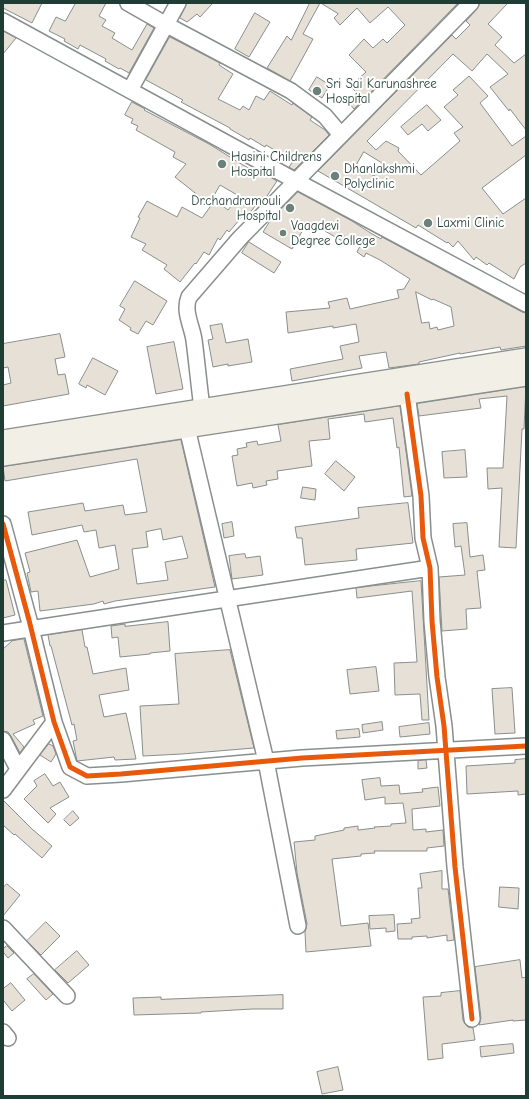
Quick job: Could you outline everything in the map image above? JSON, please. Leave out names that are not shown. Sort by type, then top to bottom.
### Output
[{"type":"main road","points":[[3,440],[29,444],[187,428],[266,407],[526,358]]},
{"type":"main road","points":[[3,456],[29,444],[202,408],[266,407],[407,394],[526,376]]},
{"type":"street","points":[[128,3],[291,91],[325,116],[341,135]]},
{"type":"street","points":[[130,90],[165,24],[178,3]]},
{"type":"street","points":[[202,408],[194,340],[188,316],[188,300],[240,238],[471,3]]},
{"type":"street","points":[[3,21],[296,181],[526,304]]},
{"type":"street","points":[[407,394],[421,496],[423,538],[430,568],[437,677],[444,726],[455,867],[472,1019]]},
{"type":"street","points":[[187,428],[266,761],[298,926]]},
{"type":"street","points":[[3,524],[54,722],[70,767],[87,776],[302,758],[526,746]]},
{"type":"street","points":[[3,642],[8,632],[30,628],[430,568]]},
{"type":"street","points":[[3,790],[54,722]]},
{"type":"street","points":[[3,740],[18,769]]},
{"type":"street","points":[[3,928],[67,996]]},
{"type":"building","points":[[3,3],[42,3],[32,23],[3,8]]},
{"type":"building","points":[[76,3],[106,3],[99,16],[106,20],[102,26],[115,33],[112,38],[132,50],[147,24],[154,28],[129,73],[105,61],[106,59],[80,45],[78,49],[64,41],[65,39],[49,31],[56,17],[65,21]]},
{"type":"building","points":[[187,3],[213,3],[200,17],[197,14],[187,22],[180,18]]},
{"type":"building","points":[[310,3],[320,3],[303,34],[313,39],[290,81],[267,68],[287,36],[291,40]]},
{"type":"building","points":[[321,3],[458,3],[354,109],[348,102],[357,93],[352,88],[360,81],[358,79],[366,72],[349,55],[364,39],[373,48],[383,39],[387,43],[405,25],[388,7],[370,23],[357,8],[340,25],[334,18],[338,14]]},
{"type":"building","points":[[480,3],[508,3],[488,24],[502,37],[495,45],[514,63],[526,54],[526,130],[510,109],[509,111],[490,87],[508,74],[487,54],[472,71],[453,54],[367,141],[376,150],[386,141],[399,148],[398,151],[421,175],[460,141],[454,133],[463,127],[444,107],[458,95],[453,90],[469,76],[488,96],[480,103],[512,146],[526,136],[526,155],[482,188],[503,214],[526,198],[526,263],[520,267],[514,279],[489,263],[487,265],[476,257],[474,260],[458,241],[453,247],[448,242],[447,243],[418,225],[416,228],[318,171],[452,35],[456,39],[470,25],[466,21],[477,9]],"holes":[[[364,152],[382,163],[374,176],[356,166]]]},
{"type":"building","points":[[255,13],[270,22],[249,57],[235,49]]},
{"type":"building","points":[[3,31],[16,38],[3,54]]},
{"type":"building","points":[[170,37],[220,63],[219,65],[233,74],[218,99],[240,110],[243,106],[249,110],[256,96],[264,100],[270,91],[292,105],[293,103],[312,117],[310,120],[325,130],[329,135],[294,170],[289,167],[293,161],[266,145],[265,147],[250,138],[249,140],[230,128],[181,102],[183,100],[146,80]]},
{"type":"building","points":[[317,77],[330,85],[322,98],[309,90]]},
{"type":"building","points":[[132,102],[145,109],[144,110],[209,144],[243,165],[262,175],[263,173],[277,181],[265,199],[262,197],[249,214],[246,212],[229,232],[227,230],[220,240],[218,238],[209,255],[204,252],[196,264],[195,263],[180,282],[164,269],[167,265],[142,250],[146,244],[131,237],[140,218],[138,217],[147,201],[177,217],[182,207],[202,218],[215,200],[228,210],[239,196],[220,185],[209,204],[175,177],[186,164],[173,157],[175,152],[136,130],[138,126],[131,123],[133,119],[125,115]]},
{"type":"building","points":[[427,105],[441,120],[428,131],[422,124],[408,135],[401,127]]},
{"type":"building","points":[[298,192],[352,221],[381,239],[382,237],[526,313],[526,346],[501,350],[500,347],[460,353],[419,362],[419,364],[389,368],[386,352],[359,356],[362,368],[292,381],[290,369],[343,359],[340,346],[359,342],[356,324],[288,333],[286,312],[330,308],[328,302],[347,298],[350,309],[399,298],[397,290],[404,289],[410,279],[366,253],[364,257],[357,252],[360,246],[344,236],[342,241],[308,221],[292,249],[263,232],[270,221]],"holes":[[[416,292],[432,300],[433,299],[451,307],[454,326],[438,330],[437,327],[430,329],[429,322],[422,323]]]},
{"type":"building","points":[[249,242],[281,262],[274,273],[242,253]]},
{"type":"building","points":[[135,281],[167,301],[153,325],[146,321],[138,334],[130,330],[131,328],[119,320],[125,309],[120,306]]},
{"type":"building","points":[[222,324],[226,343],[248,339],[252,362],[213,367],[208,340],[213,339],[210,326]]},
{"type":"building","points":[[60,334],[65,357],[55,359],[58,375],[65,374],[69,394],[3,406],[3,385],[11,383],[8,367],[3,368],[3,344]]},
{"type":"building","points":[[174,342],[183,389],[156,394],[147,347]]},
{"type":"building","points":[[93,358],[118,371],[105,395],[87,385],[86,388],[79,384]]},
{"type":"building","points":[[526,387],[524,429],[522,429],[516,548],[499,547],[502,488],[488,489],[487,468],[503,468],[507,396],[479,399],[481,408],[419,416],[417,404]]},
{"type":"building","points":[[400,406],[412,496],[404,497],[399,447],[397,448],[393,418],[365,422],[364,414],[328,419],[330,439],[309,441],[312,466],[277,471],[278,479],[266,481],[267,485],[253,488],[252,483],[237,486],[232,456],[238,455],[237,449],[247,447],[246,443],[257,441],[258,445],[281,441],[278,425]]},
{"type":"building","points":[[181,440],[215,587],[115,601],[104,604],[103,601],[94,604],[40,611],[38,591],[31,592],[27,573],[30,572],[25,553],[77,540],[90,577],[119,569],[115,545],[99,548],[96,530],[84,532],[82,525],[32,535],[28,512],[83,503],[85,511],[123,505],[125,515],[147,512],[137,459],[5,481],[3,467]],"holes":[[[161,529],[163,540],[182,536],[188,558],[165,562],[168,580],[137,584],[132,549],[148,547],[146,532]]]},
{"type":"building","points":[[465,450],[467,477],[444,478],[442,452]]},
{"type":"building","points":[[336,461],[355,477],[344,491],[325,474]]},
{"type":"building","points":[[303,487],[316,489],[315,500],[301,498]]},
{"type":"building","points":[[408,503],[413,543],[356,549],[357,560],[305,565],[302,538],[297,538],[295,527],[359,518],[358,508]]},
{"type":"building","points":[[232,522],[234,536],[224,538],[222,524]]},
{"type":"building","points":[[467,523],[470,557],[483,555],[485,570],[477,571],[481,608],[466,609],[467,629],[442,631],[439,577],[465,575],[461,546],[455,547],[453,524]]},
{"type":"building","points":[[245,554],[246,558],[260,556],[263,575],[232,579],[229,556]]},
{"type":"building","points":[[3,580],[6,580],[15,615],[3,618]]},
{"type":"building","points":[[421,581],[429,720],[422,720],[420,694],[395,695],[394,663],[417,662],[412,591],[357,598],[356,588]]},
{"type":"building","points":[[168,622],[170,651],[120,657],[118,637],[112,638],[111,626]]},
{"type":"building","points":[[82,630],[85,647],[87,647],[93,674],[126,668],[129,690],[99,695],[104,717],[126,713],[136,759],[115,760],[114,757],[77,761],[73,741],[77,740],[74,724],[72,725],[48,635]]},
{"type":"building","points":[[24,639],[43,716],[33,720],[35,724],[13,734],[24,747],[20,753],[8,732],[3,731],[3,649],[12,641]]},
{"type":"building","points":[[230,650],[254,748],[143,756],[140,706],[179,704],[175,654]]},
{"type":"building","points":[[376,667],[379,691],[350,694],[347,670]]},
{"type":"building","points":[[512,688],[515,733],[495,734],[492,689]]},
{"type":"building","points":[[382,722],[383,730],[363,733],[362,725]]},
{"type":"building","points":[[429,723],[430,734],[400,737],[399,727]]},
{"type":"building","points":[[359,729],[360,737],[337,739],[336,731]]},
{"type":"building","points":[[49,744],[53,746],[56,754],[51,762],[40,755]]},
{"type":"building","points":[[526,759],[526,794],[518,795],[518,791],[467,794],[466,766],[515,763],[515,760]]},
{"type":"building","points":[[426,760],[427,768],[418,769],[418,761]]},
{"type":"building","points":[[45,774],[53,786],[60,782],[69,797],[50,808],[56,814],[48,823],[24,799],[37,786],[34,781]]},
{"type":"building","points":[[380,778],[381,786],[399,785],[400,794],[423,792],[422,789],[438,787],[440,806],[412,809],[413,830],[426,829],[426,832],[443,830],[444,846],[427,848],[427,851],[374,851],[375,853],[361,854],[361,856],[332,859],[341,926],[368,923],[371,946],[306,952],[305,932],[307,924],[297,873],[294,842],[315,840],[315,836],[344,830],[344,828],[358,826],[358,830],[406,823],[403,803],[385,804],[385,797],[365,800],[362,780]]},
{"type":"building","points":[[3,800],[32,829],[52,846],[42,858],[3,825]]},
{"type":"building","points":[[73,811],[79,818],[70,826],[64,820]]},
{"type":"building","points":[[442,871],[442,889],[448,889],[454,940],[447,941],[447,935],[427,938],[427,936],[412,937],[412,939],[398,939],[397,924],[412,923],[411,919],[420,918],[418,888],[422,888],[420,874]]},
{"type":"building","points":[[7,884],[20,895],[3,916],[3,888]]},
{"type":"building","points":[[500,887],[519,888],[518,909],[499,907]]},
{"type":"building","points":[[394,915],[395,931],[386,932],[386,928],[370,929],[369,916]]},
{"type":"building","points":[[46,922],[60,936],[41,955],[27,941]]},
{"type":"building","points":[[7,946],[14,953],[8,958],[3,952],[3,949]]},
{"type":"building","points":[[77,951],[89,965],[68,983],[55,970]]},
{"type":"building","points":[[520,960],[522,978],[526,977],[526,1020],[513,1020],[479,1025],[481,1018],[475,967]]},
{"type":"building","points":[[34,974],[53,994],[46,1000],[27,979]]},
{"type":"building","points":[[11,983],[25,1000],[12,1011],[3,1000],[3,989]]},
{"type":"building","points":[[460,991],[463,1020],[468,1027],[473,1028],[475,1040],[442,1044],[443,1058],[428,1060],[423,997],[441,996],[441,993]]},
{"type":"building","points":[[283,995],[283,1009],[252,1009],[201,1013],[134,1015],[133,998],[161,997],[161,999]]},
{"type":"building","points":[[513,1044],[514,1053],[481,1057],[480,1047]]},
{"type":"building","points":[[338,1067],[343,1090],[322,1094],[317,1072]]},
{"type":"cycle path","points":[[407,394],[421,496],[423,538],[430,568],[432,621],[437,677],[444,726],[455,867],[472,1019]]},
{"type":"cycle path","points":[[3,524],[29,620],[54,722],[70,767],[87,776],[302,758],[526,746]]},
{"type":"place","name":"Sri Sai Karunashree Hospital","points":[[317,91]]},
{"type":"place","name":"Hasini Childrens Hospital","points":[[222,164]]},
{"type":"place","name":"Dhanlakshmi Polyclinic","points":[[335,176]]},
{"type":"place","name":"Dr.chandramouli Hospital","points":[[290,208]]},
{"type":"place","name":"Laxmi Clinic","points":[[428,223]]},
{"type":"place","name":"Vaagdevi Degree College","points":[[283,233]]}]
